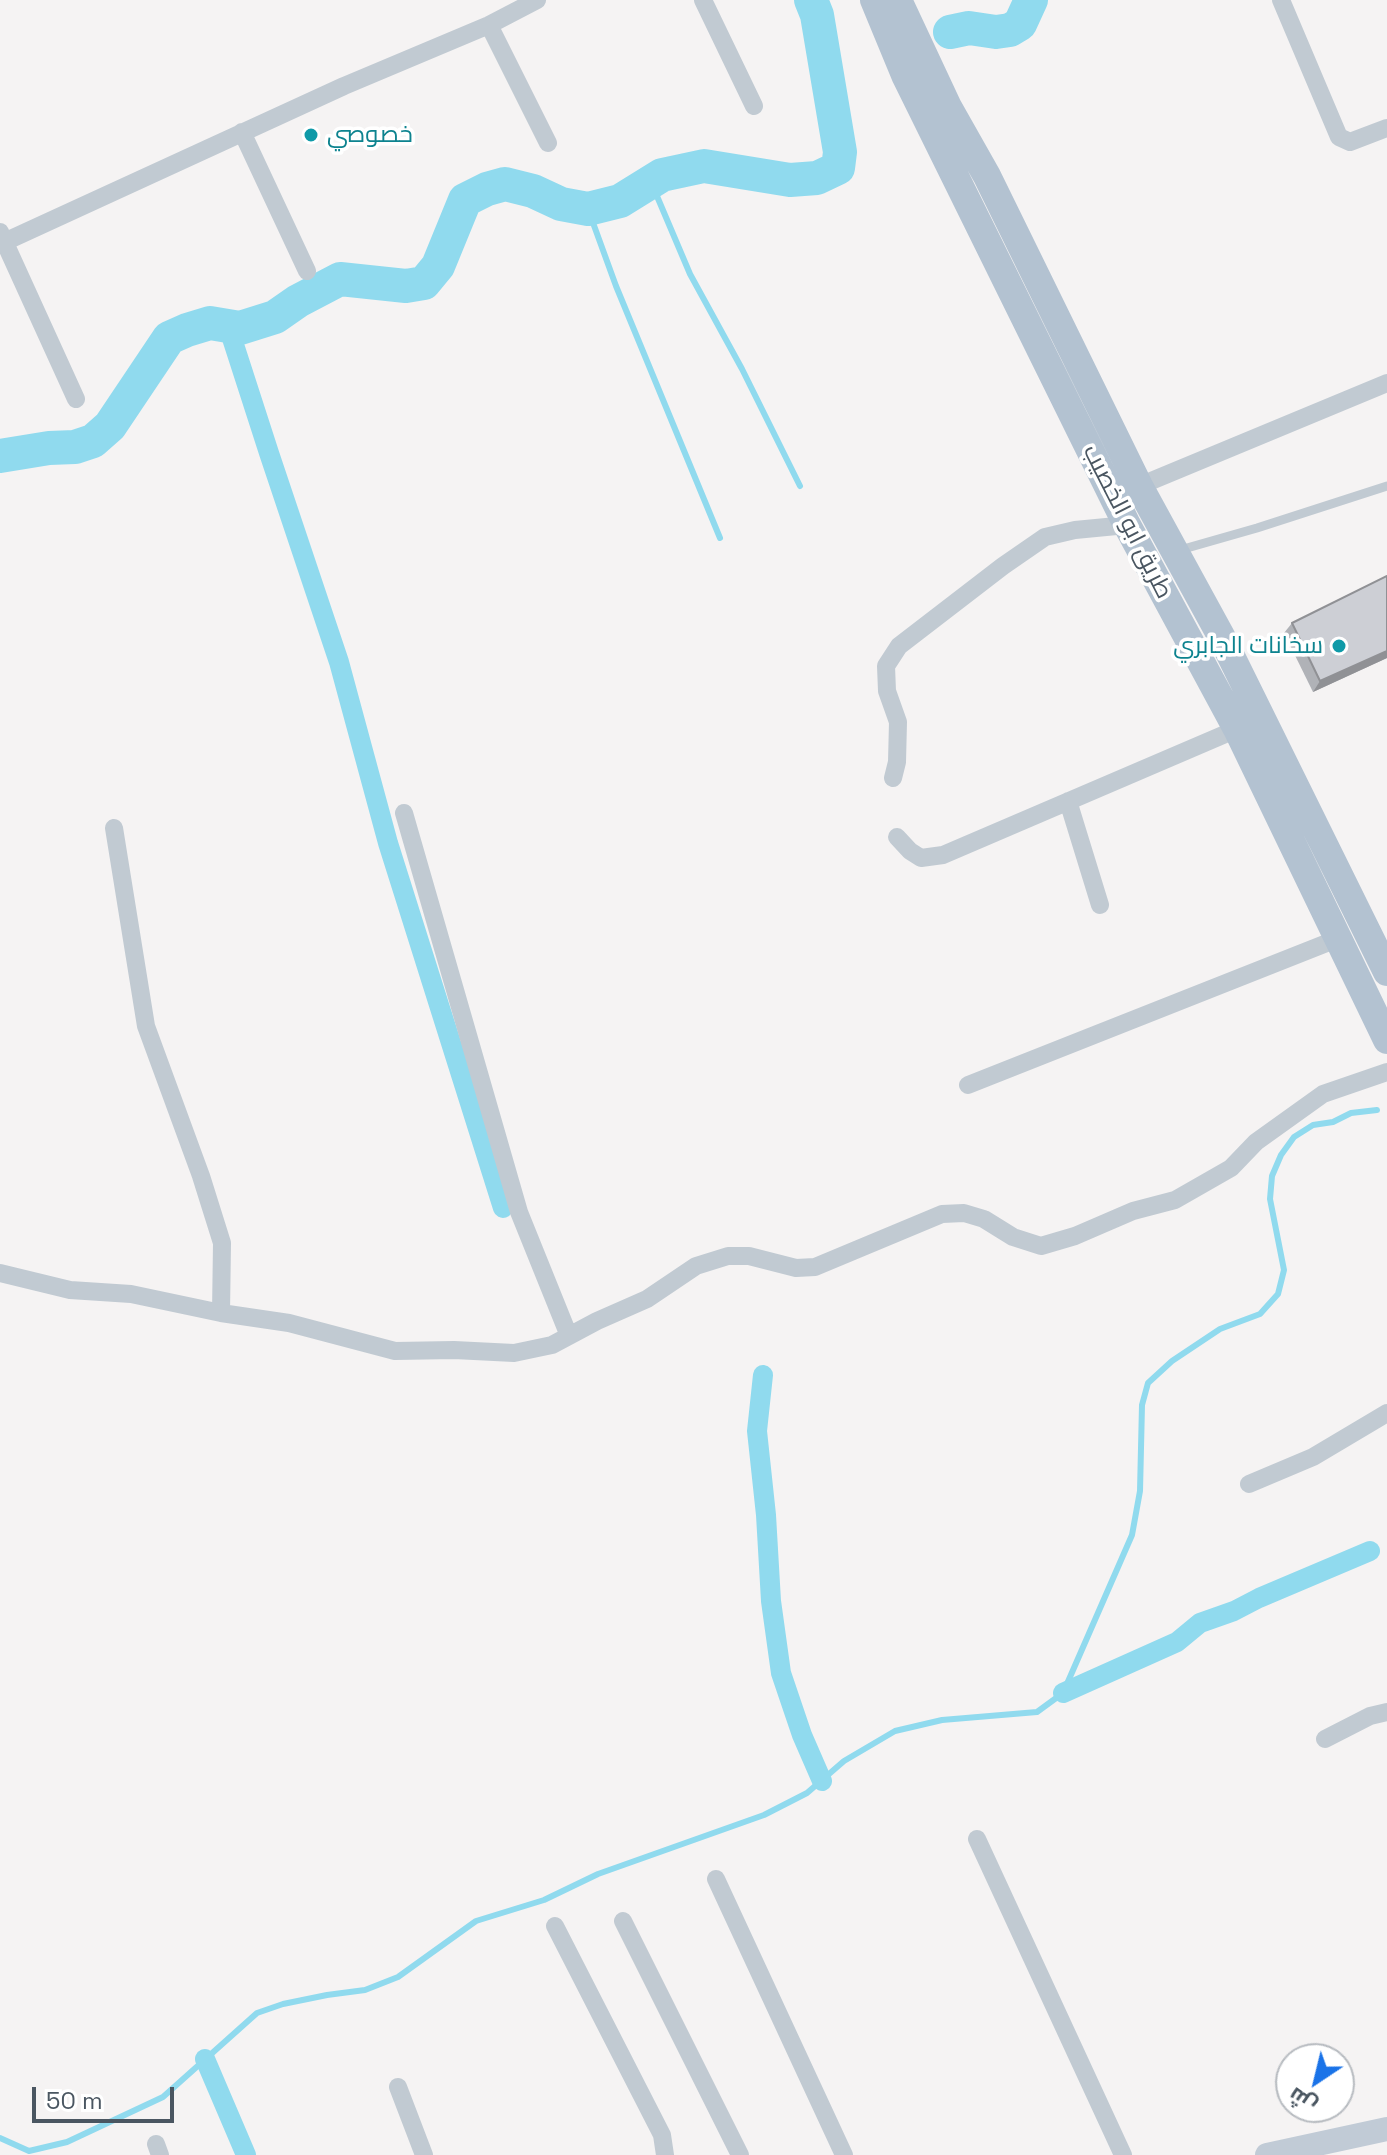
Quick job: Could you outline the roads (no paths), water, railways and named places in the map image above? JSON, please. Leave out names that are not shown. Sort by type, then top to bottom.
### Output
[{"type":"main road","name":"طريق ابو الخصيب","points":[[874,0],[905,75],[1127,525],[1237,729],[1387,1040]]},
{"type":"main road","name":"طريق ابو الخصيب","points":[[898,0],[948,107],[987,176],[1139,486],[1221,636],[1387,972]]},
{"type":"main road","points":[[962,189],[987,176]]},
{"type":"main road","points":[[1267,2155],[1387,2129]]},
{"type":"street","points":[[76,399],[1,239],[489,25],[537,0]]},
{"type":"street","points":[[703,0],[754,106]]},
{"type":"street","points":[[1281,0],[1339,137],[1350,142],[1387,128]]},
{"type":"street","points":[[489,25],[548,143]]},
{"type":"street","points":[[242,132],[307,271]]},
{"type":"street","points":[[1139,486],[1387,383]]},
{"type":"street","points":[[893,778],[897,762],[898,722],[887,691],[886,666],[899,646],[1045,537],[1075,530],[1127,525]]},
{"type":"street","points":[[897,837],[921,858],[943,855],[1237,729]]},
{"type":"street","points":[[1068,801],[1100,905]]},
{"type":"street","points":[[404,813],[519,1212],[569,1336]]},
{"type":"street","points":[[114,828],[146,1026],[222,1243],[221,1313]]},
{"type":"street","points":[[968,1085],[1337,939]]},
{"type":"street","points":[[0,1273],[70,1290],[131,1294],[221,1313],[289,1323],[395,1351],[514,1353],[552,1345],[647,1299],[696,1266],[728,1256],[749,1256],[796,1268],[815,1267],[942,1214],[964,1213],[984,1219],[1013,1237],[1041,1246],[1075,1236],[1133,1211],[1175,1200],[1231,1168],[1256,1142],[1323,1094],[1387,1072]]},
{"type":"street","points":[[1249,1484],[1313,1457],[1387,1413]]},
{"type":"street","points":[[1325,1739],[1370,1716],[1387,1712]]},
{"type":"street","points":[[977,1839],[1123,2155]]},
{"type":"street","points":[[716,1879],[844,2155]]},
{"type":"street","points":[[623,1921],[740,2155]]},
{"type":"street","points":[[555,1926],[662,2135],[665,2155]]},
{"type":"street","points":[[398,2087],[424,2155]]},
{"type":"lane","points":[[1175,552],[1387,486]]},
{"type":"waterway","points":[[0,456],[75,447],[93,441],[110,426],[169,338],[187,330],[210,323],[240,328],[275,317],[340,279],[406,286],[424,283],[438,266],[465,200],[487,189],[505,184],[533,191],[561,204],[588,209],[620,201],[662,175],[704,166],[790,180],[817,178],[838,168],[840,152],[817,15],[811,0]]},
{"type":"waterway","points":[[950,32],[969,28],[996,32],[1010,30],[1020,24],[1031,0]]},
{"type":"waterway","points":[[651,182],[690,274],[742,369],[800,486]]},
{"type":"waterway","points":[[588,209],[616,286],[720,538]]},
{"type":"waterway","points":[[228,326],[339,662],[388,843],[503,1208]]},
{"type":"waterway","points":[[0,2138],[29,2151],[67,2142],[163,2097],[257,2013],[283,2004],[365,1990],[398,1977],[476,1921],[544,1900],[598,1874],[764,1815],[807,1793],[844,1761],[895,1731],[942,1720],[1037,1712],[1063,1693],[1132,1535],[1140,1491],[1142,1405],[1148,1383],[1172,1361],[1220,1329],[1260,1314],[1278,1294],[1284,1270],[1270,1199],[1272,1176],[1281,1155],[1294,1137],[1313,1125],[1333,1122],[1351,1113],[1377,1110]]},
{"type":"waterway","points":[[763,1375],[757,1431],[771,1601],[781,1673],[822,1781]]},
{"type":"waterway","points":[[1063,1693],[1177,1642],[1200,1623],[1370,1551]]},
{"type":"waterway","points":[[205,2059],[246,2155]]},
{"type":"place","name":"خصوصي","points":[[311,135]]},
{"type":"place","name":"سخانات الجابري","points":[[1339,646]]}]
